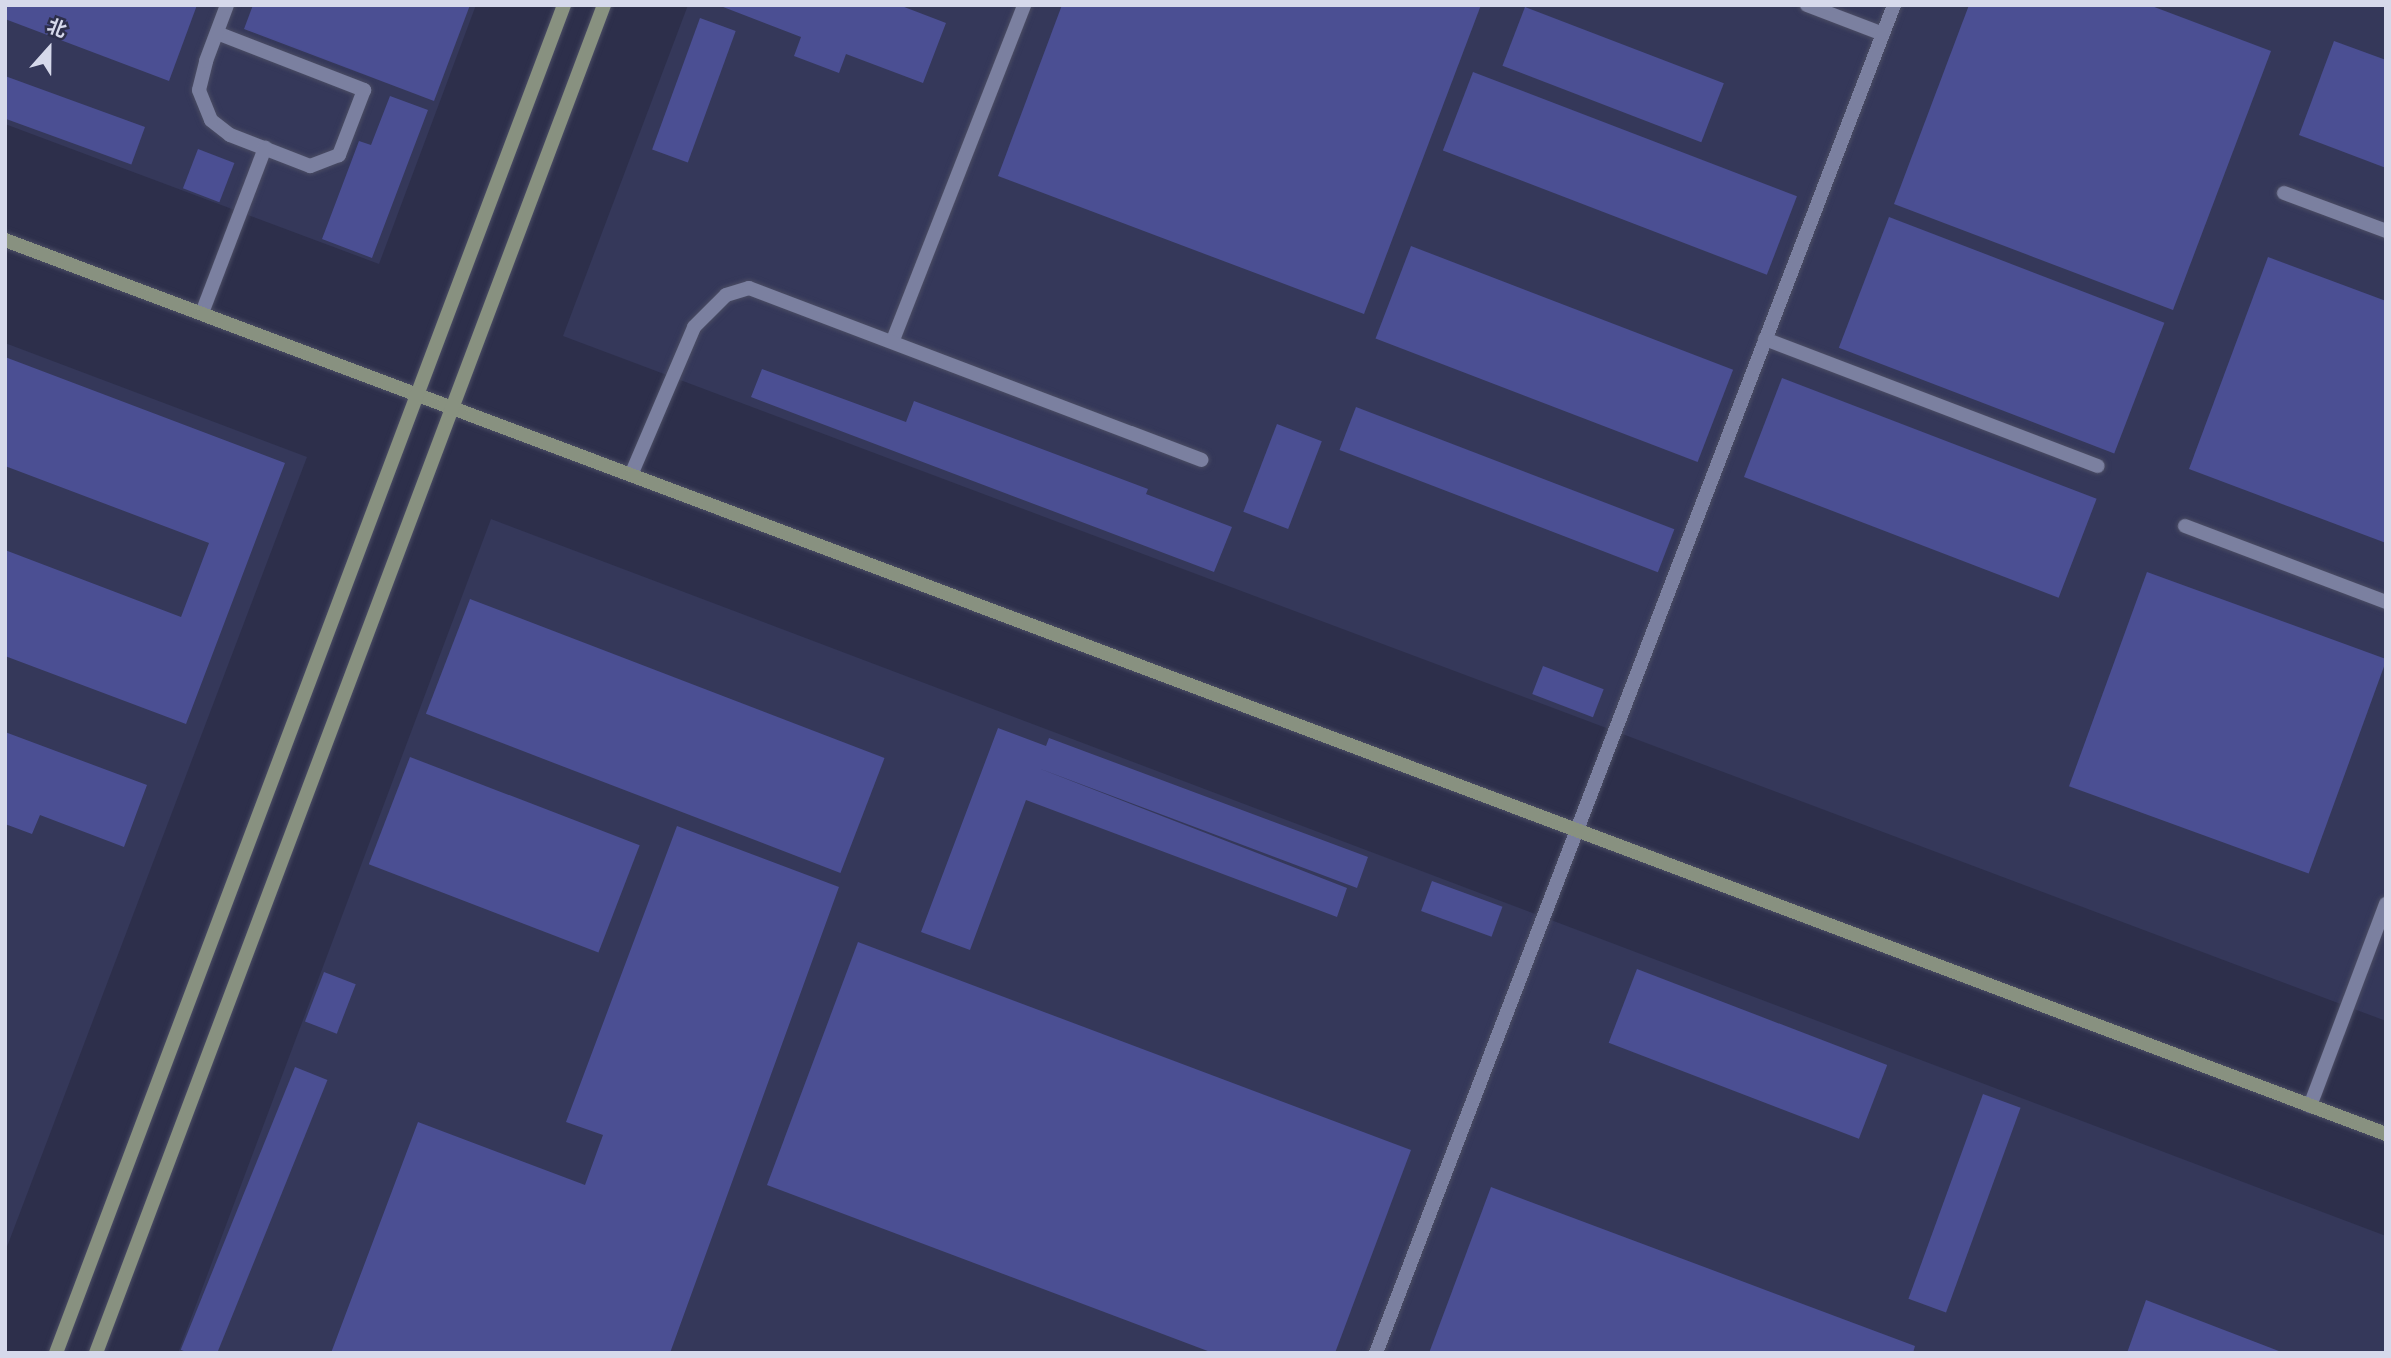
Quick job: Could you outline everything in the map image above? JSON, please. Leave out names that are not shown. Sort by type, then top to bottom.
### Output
[{"type":"street","points":[[56,1353],[564,5]]},
{"type":"street","points":[[96,1353],[604,5]]},
{"type":"street","points":[[5,240],[2386,1134]]},
{"type":"lane","points":[[217,33],[364,90],[339,155],[310,166],[230,135],[203,103],[199,90],[217,33],[227,5]]},
{"type":"lane","points":[[893,340],[1024,5]]},
{"type":"lane","points":[[1807,5],[1883,34]]},
{"type":"lane","points":[[1376,1353],[1894,5]]},
{"type":"lane","points":[[202,313],[265,148]]},
{"type":"lane","points":[[2284,193],[2386,231]]},
{"type":"lane","points":[[631,475],[694,327],[726,295],[749,288],[774,294],[1201,460]]},
{"type":"lane","points":[[1765,339],[2098,466]]},
{"type":"lane","points":[[2185,526],[2386,602]]},
{"type":"lane","points":[[2310,1106],[2386,904]]},
{"type":"shaded area","points":[[5,5],[476,5],[379,264],[5,124]]},
{"type":"shaded area","points":[[688,5],[2386,5],[2386,1021],[563,336]]},
{"type":"shaded area","points":[[5,343],[307,457],[5,1252]]},
{"type":"shaded area","points":[[491,519],[2386,1236],[2386,1353],[178,1353]]},
{"type":"building","points":[[5,5],[197,5],[169,81],[5,19]]},
{"type":"building","points":[[253,5],[470,5],[434,101],[244,29]]},
{"type":"building","points":[[718,5],[899,5],[946,23],[923,83],[846,54],[839,73],[794,56],[801,37]]},
{"type":"building","points":[[1062,5],[1481,5],[1364,314],[998,176]]},
{"type":"building","points":[[1969,5],[2149,5],[2271,51],[2173,310],[1894,204]]},
{"type":"building","points":[[1525,7],[1724,83],[1701,142],[1502,66]]},
{"type":"building","points":[[700,18],[736,31],[688,163],[652,150]]},
{"type":"building","points":[[2334,41],[2386,60],[2386,168],[2299,135]]},
{"type":"building","points":[[1473,72],[1797,196],[1767,275],[1443,150]]},
{"type":"building","points":[[5,76],[145,127],[131,165],[5,119]]},
{"type":"building","points":[[390,96],[428,110],[372,258],[322,239],[359,141],[371,145]]},
{"type":"building","points":[[198,149],[234,163],[219,202],[183,188]]},
{"type":"building","points":[[1889,217],[2164,323],[2114,453],[1839,348]]},
{"type":"building","points":[[1411,246],[1733,370],[1698,462],[1376,338]]},
{"type":"building","points":[[2268,257],[2386,301],[2386,543],[2189,469]]},
{"type":"building","points":[[5,357],[285,463],[186,724],[5,656],[5,550],[181,617],[209,543],[5,466]]},
{"type":"building","points":[[762,369],[906,422],[914,401],[1148,489],[1146,494],[1232,527],[1214,572],[751,397]]},
{"type":"building","points":[[1782,378],[2097,499],[2059,598],[1744,477]]},
{"type":"building","points":[[1356,407],[1674,529],[1658,572],[1340,450]]},
{"type":"building","points":[[1277,424],[1322,441],[1288,529],[1243,512]]},
{"type":"building","points":[[2147,572],[2386,659],[2309,873],[2069,786]]},
{"type":"building","points":[[470,599],[885,758],[840,873],[426,714]]},
{"type":"building","points":[[1543,666],[1604,689],[1593,717],[1532,694]]},
{"type":"building","points":[[998,728],[1046,746],[1049,738],[1368,857],[1357,888],[1038,768],[1347,888],[1337,917],[1026,800],[970,950],[921,932]]},
{"type":"building","points":[[5,732],[147,785],[124,847],[40,815],[32,834],[5,824]]},
{"type":"building","points":[[410,757],[640,845],[598,953],[369,864]]},
{"type":"building","points":[[677,826],[839,887],[670,1353],[331,1353],[418,1122],[585,1185],[603,1135],[566,1122]]},
{"type":"building","points":[[1432,881],[1502,907],[1492,937],[1421,911]]},
{"type":"building","points":[[858,942],[1411,1150],[1335,1353],[1213,1353],[767,1185]]},
{"type":"building","points":[[1637,969],[1887,1065],[1859,1139],[1609,1043]]},
{"type":"building","points":[[324,972],[356,984],[337,1034],[305,1021]]},
{"type":"building","points":[[295,1067],[327,1080],[217,1353],[189,1353],[181,1350]]},
{"type":"building","points":[[1983,1094],[2021,1108],[1946,1313],[1908,1299]]},
{"type":"building","points":[[1491,1187],[1915,1346],[1913,1353],[1429,1353]]},
{"type":"building","points":[[2146,1300],[2284,1353],[2127,1353]]}]
